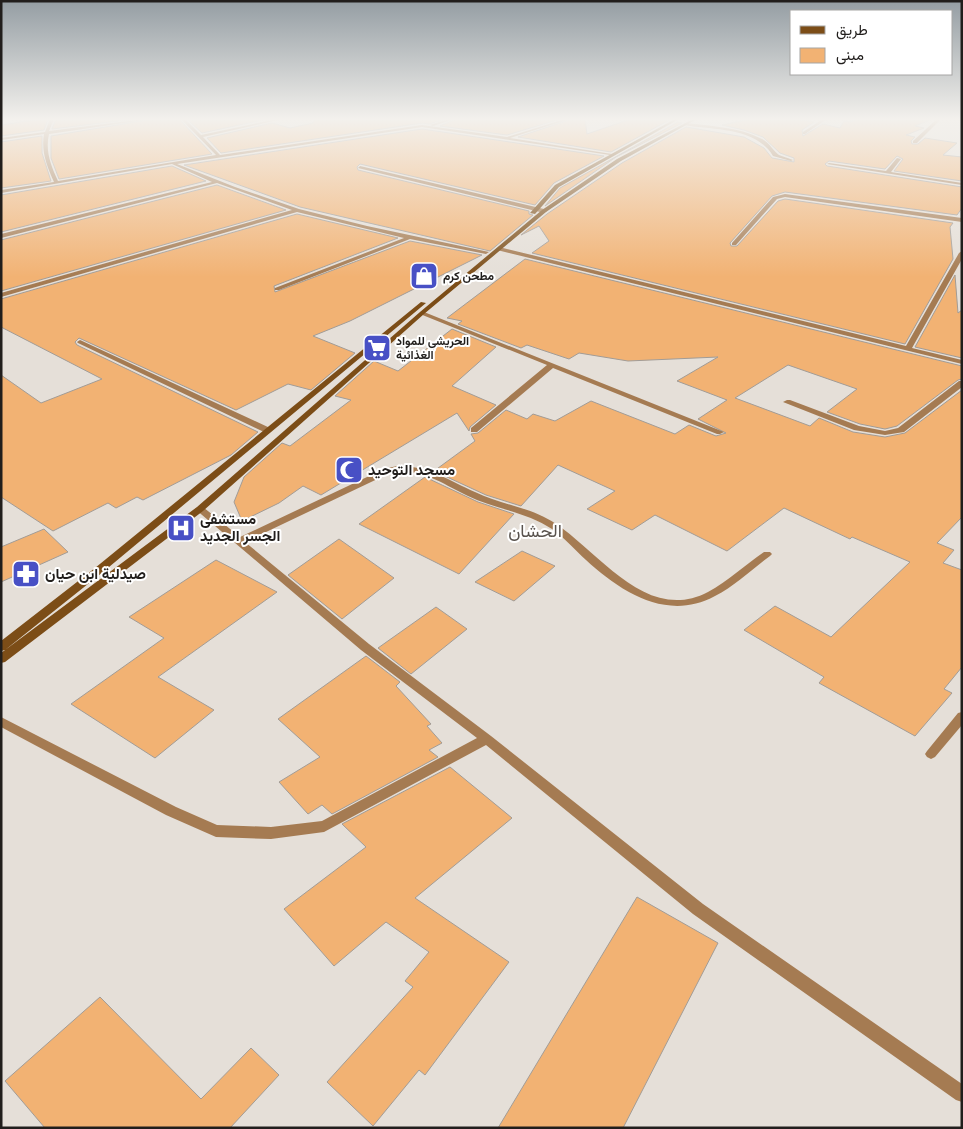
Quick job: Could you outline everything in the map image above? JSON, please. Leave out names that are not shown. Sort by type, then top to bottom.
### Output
[{"type":"main road","points":[[1,659],[200,510],[422,313],[499,249],[541,210],[557,186],[581,172]]},
{"type":"main road","points":[[1,646],[99,570],[267,430],[486,252],[541,210],[601,172]]},
{"type":"street","points":[[52,172],[58,183]]},
{"type":"street","points":[[1,192],[122,172]]},
{"type":"street","points":[[192,172],[297,210],[409,237],[486,252]]},
{"type":"street","points":[[380,172],[541,210]]},
{"type":"street","points":[[888,172],[962,184]]},
{"type":"street","points":[[1,236],[216,182]]},
{"type":"street","points":[[734,244],[776,198],[785,195],[962,220]]},
{"type":"street","points":[[1,295],[297,210]]},
{"type":"street","points":[[276,289],[409,237]]},
{"type":"street","points":[[499,249],[962,362]]},
{"type":"street","points":[[908,349],[958,264],[962,253]]},
{"type":"street","points":[[422,313],[720,432]]},
{"type":"street","points":[[80,342],[267,430]]},
{"type":"street","points":[[474,430],[552,365]]},
{"type":"street","points":[[787,402],[856,428],[885,433],[901,430],[962,383]]},
{"type":"street","points":[[240,541],[387,471],[404,466],[423,470],[475,496],[544,520],[612,577],[644,597],[663,603],[682,603],[706,597],[767,554]]},
{"type":"street","points":[[200,510],[240,541],[365,648],[487,739],[698,909],[962,1094]]},
{"type":"street","points":[[931,754],[962,716]]},
{"type":"street","points":[[1,722],[171,811],[216,831],[271,833],[324,826],[487,739]]},
{"type":"building","points":[[1,172],[48,172],[51,181],[1,188]]},
{"type":"building","points":[[56,172],[104,172],[59,179]]},
{"type":"building","points":[[138,172],[185,172],[206,181],[1,232],[1,195]]},
{"type":"building","points":[[202,172],[365,172],[529,211],[529,214],[533,215],[490,251],[300,207]]},
{"type":"building","points":[[393,172],[575,172],[554,183],[535,205]]},
{"type":"building","points":[[589,172],[595,172],[545,206],[560,188]]},
{"type":"building","points":[[609,172],[864,172],[962,187],[962,208],[957,215],[785,192],[772,196],[730,243],[731,246],[737,246],[778,201],[785,199],[953,223],[950,227],[953,259],[905,344],[532,253],[549,241],[539,226],[521,235],[547,214]]},
{"type":"building","points":[[899,172],[962,172],[962,181]]},
{"type":"building","points":[[217,185],[286,210],[1,291],[1,240]]},
{"type":"building","points":[[297,214],[398,238],[274,286],[275,292],[410,241],[482,255],[350,321],[313,336],[355,353],[311,390],[288,384],[236,410],[79,338],[75,342],[77,345],[258,432],[231,455],[143,500],[137,497],[116,508],[108,503],[53,531],[1,497],[1,375],[41,403],[102,379],[1,327],[1,299]]},
{"type":"building","points":[[525,259],[962,366],[962,379],[958,380],[897,426],[885,429],[860,424],[827,412],[857,389],[788,365],[735,398],[810,426],[819,418],[853,432],[885,437],[905,433],[962,390],[962,517],[937,543],[954,550],[943,563],[962,570],[962,667],[944,689],[952,693],[915,736],[819,683],[824,677],[744,630],[775,606],[831,637],[910,562],[852,537],[850,539],[784,508],[727,551],[655,515],[632,530],[587,509],[615,491],[558,465],[521,506],[486,495],[434,471],[475,441],[471,434],[478,433],[506,410],[527,419],[533,414],[555,421],[591,401],[675,434],[689,425],[716,436],[726,433],[698,419],[727,400],[677,381],[718,357],[628,361],[579,353],[569,359],[527,345],[521,348],[458,324],[462,321],[447,318]]},
{"type":"building","points":[[955,275],[958,313],[962,310],[962,358],[915,347]]},
{"type":"building","points":[[452,329],[496,347],[452,386],[496,405],[470,427],[469,431],[457,413],[321,495],[303,486],[279,503],[242,521],[234,502],[244,477],[282,443],[290,446],[351,400],[335,396],[374,361],[398,371]]},
{"type":"building","points":[[425,477],[478,502],[514,514],[459,574],[359,524]]},
{"type":"building","points":[[44,529],[68,552],[1,582],[1,547]]},
{"type":"building","points":[[339,539],[394,578],[342,619],[288,575]]},
{"type":"building","points":[[522,551],[555,566],[514,601],[475,582]]},
{"type":"building","points":[[216,560],[277,592],[158,677],[214,710],[155,758],[71,704],[164,638],[129,617]]},
{"type":"building","points":[[436,607],[467,629],[411,674],[378,648]]},
{"type":"building","points":[[366,656],[400,682],[396,686],[431,724],[427,726],[442,743],[429,750],[438,757],[332,814],[322,805],[308,814],[279,782],[320,757],[278,719]]},
{"type":"building","points":[[450,767],[512,818],[415,898],[509,962],[425,1075],[419,1070],[373,1126],[327,1082],[413,987],[405,981],[429,952],[386,922],[334,966],[284,909],[366,847],[342,824]]},
{"type":"building","points":[[637,897],[718,943],[623,1128],[498,1128]]},
{"type":"building","points":[[100,997],[201,1099],[251,1048],[279,1075],[230,1128],[45,1128],[5,1081]]},
{"type":"place","name":"مطحن كرم","points":[[424,276]]},
{"type":"place","name":"الحريشي للمواد الغذائية","points":[[377,348]]},
{"type":"place","name":"مسجد التوحيد","points":[[349,470]]},
{"type":"place","name":"مستشفى الجسر الجديد","points":[[181,528]]},
{"type":"place","name":"صيدلية ابن حيان","points":[[26,574]]},
{"type":"district","name":"الحشان","points":[[535,531]]}]
